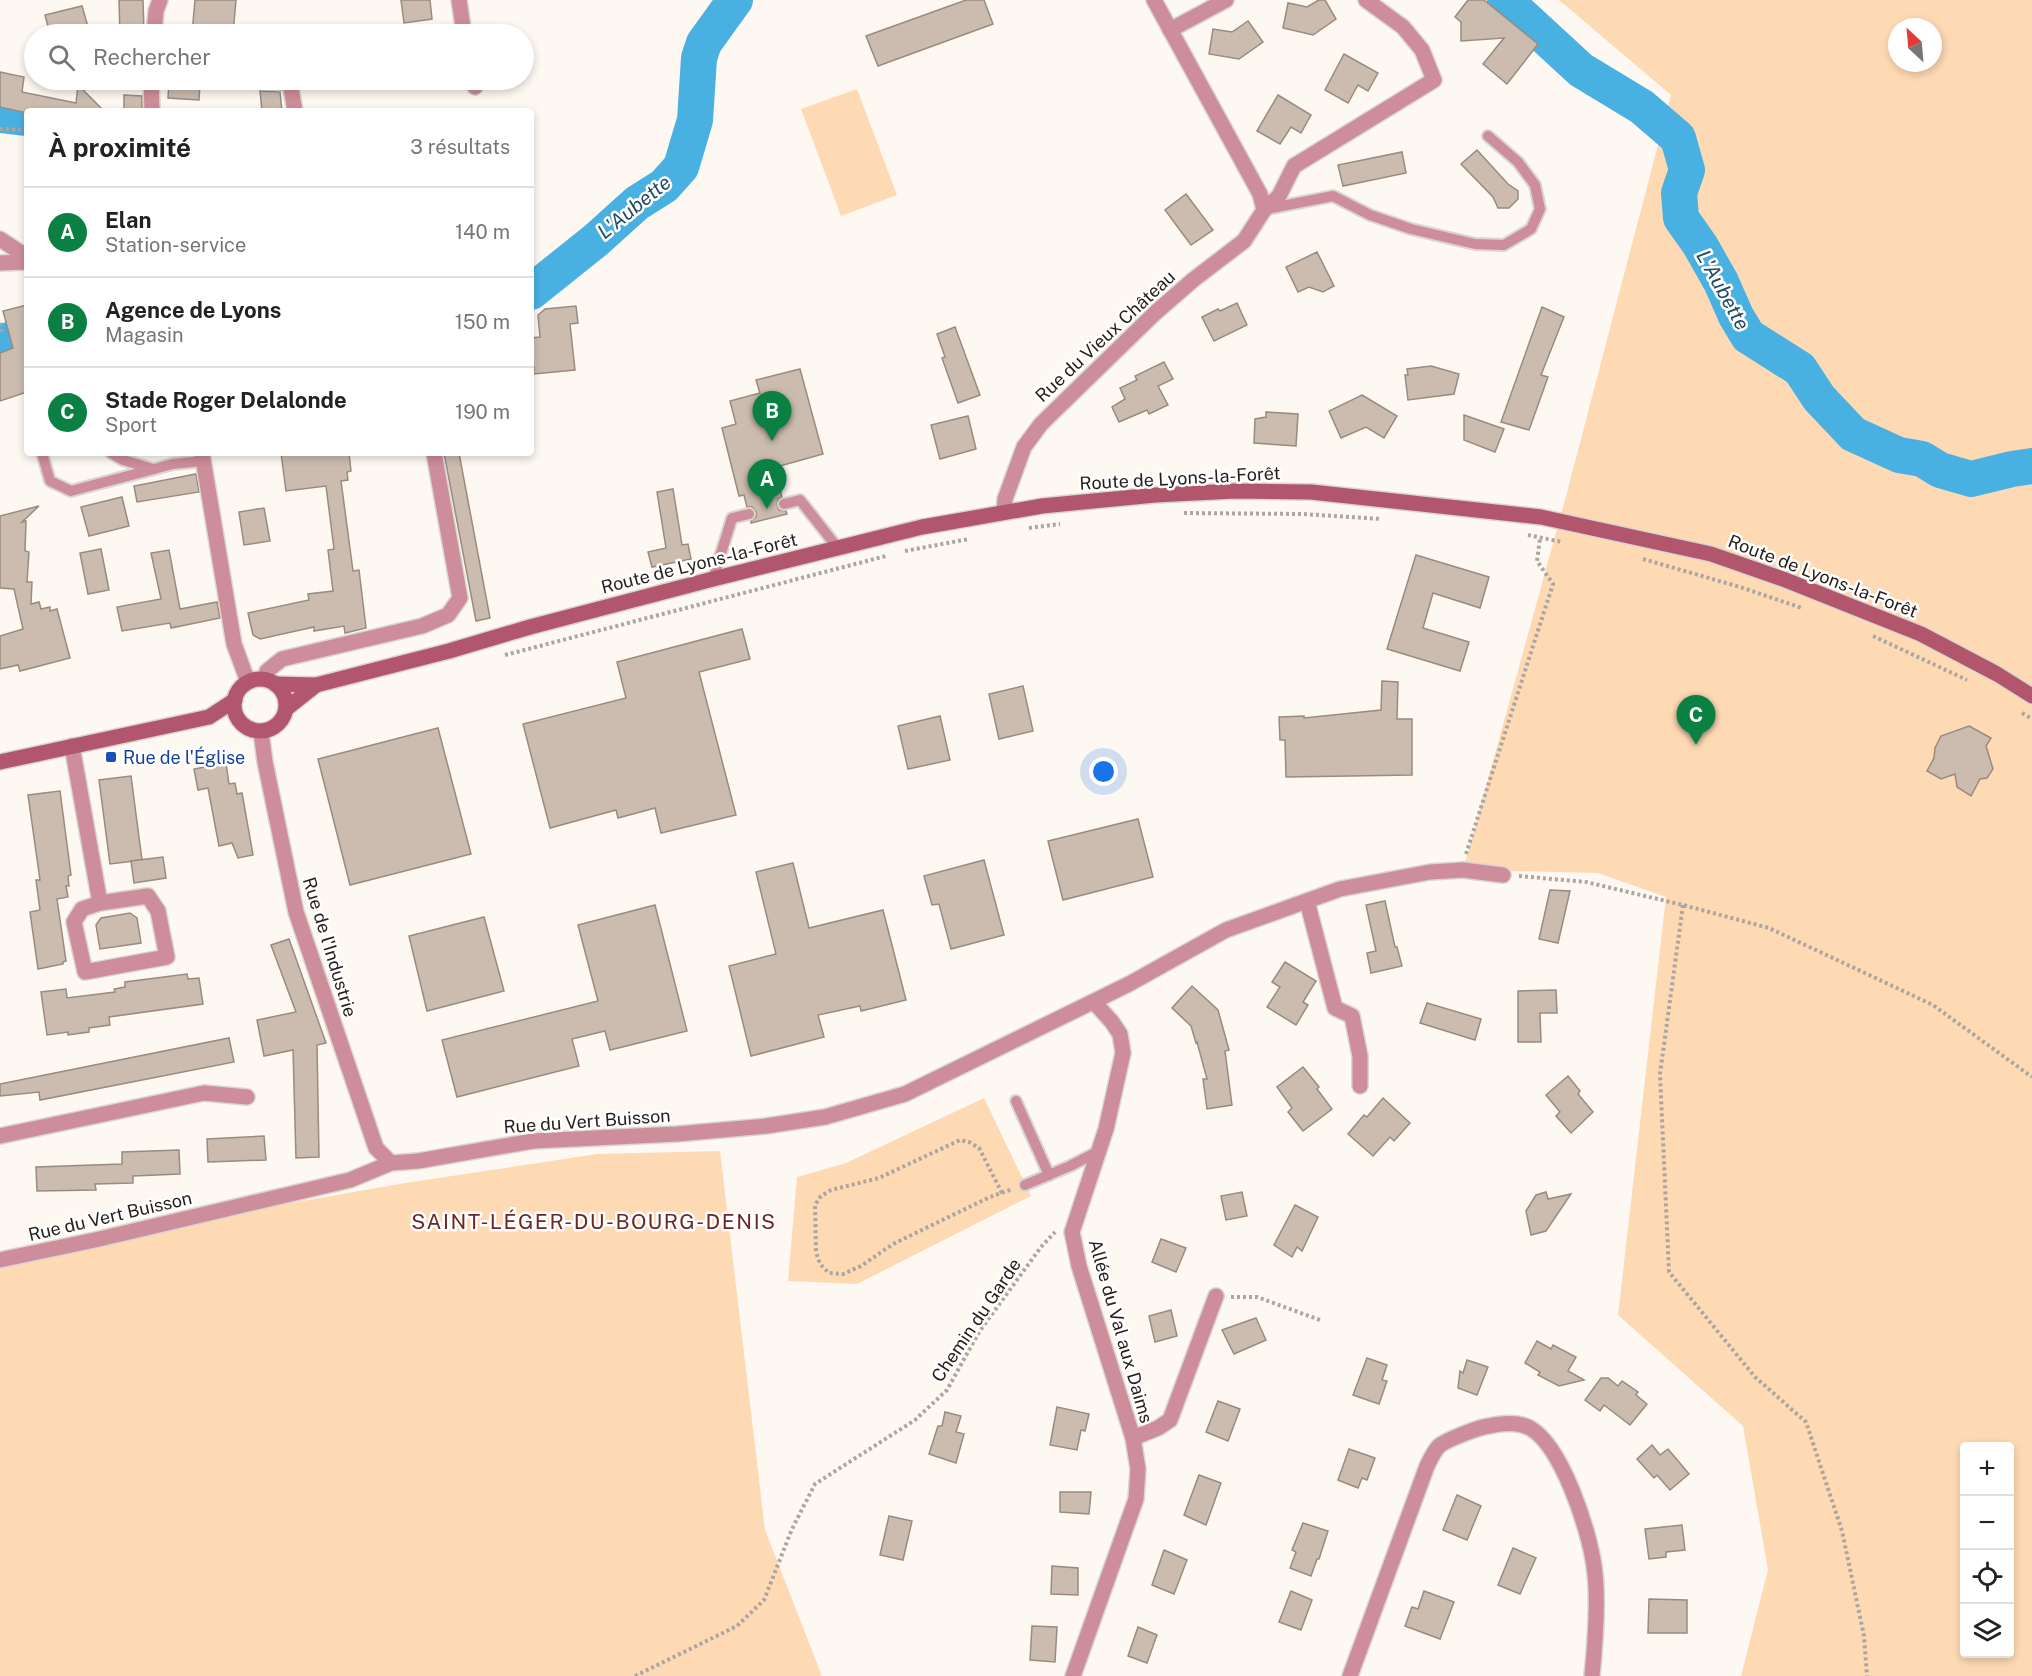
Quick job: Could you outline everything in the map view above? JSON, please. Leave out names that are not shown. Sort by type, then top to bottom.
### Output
[{"type":"main road","name":"Route de Lyons-la-Forêt","points":[[271,682],[316,685],[922,526],[1004,512],[1155,495],[1235,491],[1311,492],[1541,517],[1711,554],[1783,579],[1922,634],[1997,674],[2032,696]]},
{"type":"main road","points":[[257,680],[271,682],[286,699],[287,708],[284,717],[279,725],[270,730],[261,732],[248,728],[237,718],[234,709],[235,700],[242,687],[248,682],[257,680]]},
{"type":"main road","name":"Route de Lyons-la-Forêt","points":[[287,708],[316,685]]},
{"type":"main road","points":[[208,717],[235,700]]},
{"type":"main road","points":[[0,762],[208,717],[237,718]]},
{"type":"street","points":[[155,24],[160,0]]},
{"type":"street","points":[[459,0],[463,24]]},
{"type":"street","points":[[1154,0],[1260,194],[1264,210]]},
{"type":"street","points":[[1170,30],[1226,0]]},
{"type":"street","name":"Rue du Vieux Château","points":[[1004,512],[1005,499],[1024,447],[1041,424],[1155,313],[1244,241],[1264,210],[1279,196],[1294,166],[1434,80],[1422,50],[1403,27],[1366,0]]},
{"type":"street","points":[[151,90],[152,108]]},
{"type":"street","points":[[291,90],[294,108]]},
{"type":"street","points":[[0,239],[24,258]]},
{"type":"street","points":[[0,263],[24,260]]},
{"type":"street","points":[[271,682],[267,671],[282,659],[422,626],[448,615],[460,598],[435,456]]},
{"type":"street","points":[[203,457],[234,644],[248,682]]},
{"type":"street","name":"Rue de l'Industrie","points":[[261,732],[296,912],[376,1148],[391,1163]]},
{"type":"street","points":[[72,746],[100,903]]},
{"type":"street","name":"Rue du Vert Buisson","points":[[0,1260],[350,1180],[391,1163],[418,1161],[533,1141],[676,1134],[766,1126],[825,1117],[905,1094],[1094,1002],[1226,930],[1340,889],[1430,872],[1463,870],[1503,875]]},
{"type":"street","points":[[148,897],[158,911],[167,957],[85,972],[74,922],[82,909],[100,903],[148,897]]},
{"type":"street","points":[[1307,901],[1335,1008],[1352,1016],[1360,1056],[1360,1086]]},
{"type":"street","name":"Allée du Val aux Daims","points":[[1073,1676],[1136,1499],[1138,1469],[1133,1438],[1078,1266],[1072,1232],[1099,1151],[1117,1087],[1123,1053],[1120,1034],[1113,1022],[1094,1002]]},
{"type":"street","points":[[0,1136],[204,1093],[248,1096]]},
{"type":"street","points":[[1133,1438],[1158,1428],[1170,1420],[1216,1296]]},
{"type":"street","points":[[1350,1676],[1427,1466],[1438,1447],[1483,1427],[1506,1423],[1528,1427],[1544,1438],[1563,1470],[1575,1497],[1594,1566],[1592,1676]]},
{"type":"lane","points":[[1264,210],[1333,196],[1370,215],[1411,229],[1474,244],[1504,245],[1531,229],[1540,209],[1535,185],[1518,162],[1488,136]]},
{"type":"lane","points":[[43,456],[50,481],[71,491],[203,457]]},
{"type":"lane","points":[[116,456],[154,469]]},
{"type":"lane","points":[[784,504],[800,500],[837,547]]},
{"type":"lane","points":[[713,579],[732,518],[749,513]]},
{"type":"lane","points":[[1016,1101],[1049,1175]]},
{"type":"lane","points":[[1025,1185],[1099,1151]]},
{"type":"path","points":[[0,129],[24,130]]},
{"type":"path","points":[[0,323],[2,332],[0,332]]},
{"type":"path","points":[[1179,513],[1303,514],[1392,520]]},
{"type":"path","points":[[1020,529],[1062,524]]},
{"type":"path","points":[[1527,535],[1572,543]]},
{"type":"path","points":[[898,553],[977,537]]},
{"type":"path","points":[[1463,870],[1467,846],[1553,584],[1537,561],[1540,538]]},
{"type":"path","points":[[496,657],[889,555]]},
{"type":"path","points":[[1636,557],[1804,608]]},
{"type":"path","points":[[1866,632],[1968,681]]},
{"type":"path","points":[[2013,706],[2032,719]]},
{"type":"path","points":[[1503,875],[1586,882],[1769,928],[1933,1005],[2032,1077]]},
{"type":"path","points":[[1683,905],[1660,1074],[1669,1272],[1755,1377],[1806,1422],[1842,1531],[1864,1636],[1867,1676]]},
{"type":"path","points":[[1002,1193],[979,1148],[960,1140],[879,1178],[831,1190],[821,1196],[815,1205],[816,1252],[820,1264],[829,1273],[843,1274],[861,1266],[893,1244],[1002,1193],[1025,1185]]},
{"type":"path","name":"Chemin du Garde","points":[[635,1676],[737,1626],[764,1600],[792,1529],[815,1484],[915,1420],[947,1390],[979,1332],[1041,1247],[1057,1230]]},
{"type":"path","points":[[1216,1296],[1257,1297],[1320,1320]]},
{"type":"shaded area","points":[[1559,0],[2032,0],[2032,1676],[1741,1676],[1768,1570],[1743,1426],[1618,1315],[1666,897],[1598,873],[1463,870],[1565,500],[1671,95]]},
{"type":"shaded area","points":[[857,89],[897,195],[841,216],[801,109]]},
{"type":"shaded area","points":[[984,1098],[1031,1196],[857,1284],[788,1281],[797,1177],[846,1163]]},
{"type":"shaded area","points":[[720,1151],[765,1530],[822,1676],[0,1676],[0,1254],[405,1183],[597,1154]]},
{"type":"building","points":[[119,0],[143,0],[144,24],[120,24]]},
{"type":"building","points":[[195,0],[236,0],[234,24],[193,24]]},
{"type":"building","points":[[401,0],[430,0],[432,19],[404,23]]},
{"type":"building","points":[[966,0],[984,0],[993,24],[878,66],[866,36]]},
{"type":"building","points":[[1319,0],[1325,0],[1336,19],[1313,35],[1283,28],[1288,3],[1307,7]]},
{"type":"building","points":[[1468,0],[1484,0],[1538,44],[1507,84],[1483,64],[1504,38],[1461,41],[1461,22],[1455,17]]},
{"type":"building","points":[[82,6],[87,24],[47,24],[45,15]]},
{"type":"building","points":[[1248,21],[1263,42],[1239,59],[1209,54],[1213,29],[1232,32]]},
{"type":"building","points":[[1344,54],[1378,73],[1368,91],[1358,85],[1348,103],[1325,90]]},
{"type":"building","points":[[0,72],[24,77],[22,92],[76,103],[77,90],[83,90],[101,108],[24,108],[24,112],[0,107]]},
{"type":"building","points":[[168,90],[200,90],[199,100],[168,98]]},
{"type":"building","points":[[260,91],[280,92],[282,108],[262,108]]},
{"type":"building","points":[[124,95],[142,96],[142,108],[124,108]]},
{"type":"building","points":[[1278,95],[1311,115],[1301,133],[1291,127],[1280,144],[1257,131]]},
{"type":"building","points":[[1477,150],[1508,184],[1518,191],[1518,199],[1509,208],[1498,208],[1493,197],[1461,164]]},
{"type":"building","points":[[1402,152],[1406,173],[1343,186],[1338,165]]},
{"type":"building","points":[[1186,194],[1213,230],[1191,245],[1165,210]]},
{"type":"building","points":[[1317,252],[1334,286],[1323,292],[1309,287],[1298,292],[1286,267]]},
{"type":"building","points":[[1237,303],[1247,325],[1214,341],[1202,317]]},
{"type":"building","points":[[24,306],[24,393],[0,401],[0,353],[13,348],[3,311]]},
{"type":"building","points":[[576,306],[578,323],[570,324],[575,370],[534,374],[534,338],[540,337],[538,315],[545,309]]},
{"type":"building","points":[[1542,307],[1564,317],[1541,375],[1548,377],[1529,430],[1501,422]]},
{"type":"building","points":[[955,327],[980,395],[958,403],[942,358],[945,357],[937,334]]},
{"type":"building","points":[[1164,362],[1173,379],[1158,386],[1168,405],[1149,414],[1147,410],[1119,422],[1112,407],[1125,399],[1120,388],[1137,380],[1135,376]]},
{"type":"building","points":[[1431,366],[1459,374],[1454,394],[1408,400],[1405,375],[1408,375],[1407,369]]},
{"type":"building","points":[[800,369],[823,454],[780,466],[784,485],[779,486],[782,497],[778,499],[777,505],[779,510],[786,511],[787,514],[751,523],[756,517],[756,512],[752,507],[747,507],[744,495],[739,496],[722,428],[736,424],[730,401],[760,393],[756,380]]},
{"type":"building","points":[[1362,395],[1397,416],[1384,438],[1366,427],[1341,438],[1329,411]]},
{"type":"building","points":[[1266,412],[1298,414],[1296,446],[1254,443],[1255,419],[1266,417]]},
{"type":"building","points":[[1464,415],[1504,429],[1495,452],[1464,440]]},
{"type":"building","points":[[968,416],[976,449],[940,459],[931,425]]},
{"type":"building","points":[[281,456],[349,456],[351,471],[347,472],[348,480],[341,481],[353,571],[359,570],[366,628],[345,633],[344,626],[314,631],[314,627],[260,639],[253,635],[248,613],[309,600],[308,594],[333,591],[328,550],[334,549],[326,486],[286,491]]},
{"type":"building","points":[[445,456],[460,456],[490,618],[476,621]]},
{"type":"building","points":[[196,474],[199,492],[137,502],[134,486]]},
{"type":"building","points":[[673,489],[682,545],[688,544],[691,559],[652,567],[648,552],[666,548],[657,492]]},
{"type":"building","points":[[122,497],[129,526],[89,536],[81,507]]},
{"type":"building","points":[[39,506],[22,522],[26,521],[25,551],[29,552],[27,582],[32,582],[31,604],[39,602],[41,609],[50,607],[50,611],[57,609],[70,658],[20,671],[18,665],[0,669],[0,636],[23,629],[14,589],[0,588],[0,516]]},
{"type":"building","points":[[264,508],[270,541],[244,545],[239,512]]},
{"type":"building","points":[[101,549],[109,590],[88,594],[80,553]]},
{"type":"building","points":[[169,550],[180,609],[217,602],[220,618],[171,628],[170,623],[122,631],[117,607],[161,599],[151,553]]},
{"type":"building","points":[[1416,555],[1489,577],[1480,608],[1433,593],[1423,628],[1469,642],[1460,671],[1387,649]]},
{"type":"building","points":[[742,629],[750,659],[699,672],[736,815],[661,833],[655,808],[618,818],[616,810],[550,828],[523,724],[626,698],[617,662]]},
{"type":"building","points":[[1382,681],[1398,682],[1397,719],[1412,719],[1412,775],[1286,777],[1285,740],[1280,740],[1279,717],[1304,716],[1304,718],[1381,710]]},
{"type":"building","points":[[1023,686],[1033,731],[999,739],[989,694]]},
{"type":"building","points":[[940,716],[950,760],[908,769],[898,726]]},
{"type":"building","points":[[1969,726],[1991,738],[1986,746],[1993,769],[1987,778],[1980,779],[1971,796],[1957,787],[1955,774],[1941,779],[1927,771],[1941,736]]},
{"type":"building","points":[[438,728],[471,854],[350,885],[318,759]]},
{"type":"building","points":[[226,763],[229,784],[235,783],[237,794],[242,793],[253,855],[238,858],[232,843],[219,846],[208,788],[198,790],[194,769]]},
{"type":"building","points":[[131,776],[142,860],[110,864],[99,780]]},
{"type":"building","points":[[60,791],[71,875],[68,876],[69,886],[66,886],[68,897],[57,899],[66,961],[63,964],[38,969],[30,912],[40,910],[36,880],[40,880],[28,795]]},
{"type":"building","points":[[1138,819],[1153,877],[1063,900],[1048,841]]},
{"type":"building","points":[[163,857],[166,878],[134,883],[131,861]]},
{"type":"building","points":[[984,860],[1004,935],[951,949],[939,904],[932,905],[924,876]]},
{"type":"building","points":[[793,863],[809,928],[883,910],[906,1000],[861,1011],[860,1006],[818,1015],[824,1037],[751,1056],[729,966],[776,954],[756,872]]},
{"type":"building","points":[[1550,890],[1570,891],[1558,943],[1539,939]]},
{"type":"building","points":[[1385,901],[1395,947],[1397,947],[1402,966],[1371,973],[1367,953],[1376,951],[1366,905]]},
{"type":"building","points":[[655,905],[687,1031],[610,1050],[605,1031],[572,1039],[579,1066],[457,1097],[442,1040],[598,1001],[578,925]]},
{"type":"building","points":[[130,913],[137,918],[141,943],[100,949],[96,925],[101,918]]},
{"type":"building","points":[[484,917],[504,991],[427,1011],[409,936]]},
{"type":"building","points":[[289,939],[326,1043],[317,1045],[319,1157],[296,1158],[293,1050],[264,1056],[257,1020],[296,1012],[271,945]]},
{"type":"building","points":[[1285,962],[1316,981],[1303,1002],[1308,1005],[1296,1025],[1267,1007],[1280,987],[1272,982]]},
{"type":"building","points":[[187,974],[188,979],[199,978],[203,1004],[109,1017],[110,1025],[89,1028],[89,1032],[47,1035],[41,992],[66,989],[67,998],[115,992],[114,989],[125,987],[125,982]]},
{"type":"building","points":[[1192,986],[1218,1010],[1229,1050],[1225,1051],[1232,1105],[1207,1109],[1203,1079],[1207,1079],[1197,1042],[1191,1026],[1172,1008]]},
{"type":"building","points":[[1556,990],[1557,1013],[1540,1013],[1541,1042],[1518,1042],[1518,991]]},
{"type":"building","points":[[1427,1003],[1481,1019],[1475,1040],[1420,1023]]},
{"type":"building","points":[[229,1038],[234,1062],[40,1100],[39,1092],[0,1096],[0,1084]]},
{"type":"building","points":[[1303,1067],[1319,1087],[1317,1089],[1332,1109],[1303,1131],[1288,1112],[1292,1108],[1277,1087]]},
{"type":"building","points":[[1568,1076],[1580,1091],[1578,1094],[1593,1112],[1571,1133],[1556,1116],[1560,1112],[1546,1095]]},
{"type":"building","points":[[1383,1098],[1410,1123],[1394,1141],[1390,1137],[1373,1156],[1348,1134]]},
{"type":"building","points":[[264,1136],[266,1160],[208,1162],[207,1139]]},
{"type":"building","points":[[179,1150],[180,1174],[133,1176],[133,1183],[95,1184],[96,1190],[37,1191],[36,1167],[122,1164],[122,1152]]},
{"type":"building","points":[[1242,1192],[1247,1216],[1226,1220],[1221,1196]]},
{"type":"building","points":[[1546,1192],[1548,1199],[1571,1194],[1546,1231],[1531,1235],[1526,1211],[1536,1195]]},
{"type":"building","points":[[1295,1205],[1318,1217],[1302,1251],[1297,1247],[1292,1257],[1274,1245]]},
{"type":"building","points":[[1161,1239],[1186,1248],[1176,1272],[1152,1262]]},
{"type":"building","points":[[1171,1310],[1177,1336],[1155,1342],[1149,1316]]},
{"type":"building","points":[[1256,1318],[1266,1340],[1234,1354],[1222,1330]]},
{"type":"building","points":[[1537,1341],[1551,1349],[1553,1345],[1576,1357],[1568,1371],[1584,1380],[1559,1386],[1538,1375],[1540,1372],[1525,1363]]},
{"type":"building","points":[[1367,1358],[1387,1365],[1382,1380],[1387,1381],[1379,1404],[1353,1395]]},
{"type":"building","points":[[1467,1360],[1488,1367],[1477,1395],[1458,1388],[1460,1371],[1463,1373]]},
{"type":"building","points":[[1601,1378],[1608,1378],[1618,1386],[1622,1381],[1638,1392],[1636,1395],[1647,1404],[1630,1425],[1604,1405],[1600,1411],[1585,1400]]},
{"type":"building","points":[[1218,1401],[1240,1409],[1228,1441],[1206,1432]]},
{"type":"building","points":[[1057,1407],[1089,1414],[1085,1431],[1081,1430],[1077,1450],[1050,1445]]},
{"type":"building","points":[[945,1412],[961,1416],[956,1432],[964,1434],[956,1463],[929,1454],[938,1426],[942,1426]]},
{"type":"building","points":[[1652,1445],[1660,1455],[1668,1449],[1689,1474],[1670,1490],[1657,1475],[1654,1478],[1637,1459]]},
{"type":"building","points":[[1349,1449],[1375,1458],[1367,1480],[1362,1478],[1358,1488],[1338,1480]]},
{"type":"building","points":[[1199,1475],[1221,1483],[1206,1525],[1184,1515]]},
{"type":"building","points":[[1060,1492],[1091,1492],[1089,1514],[1060,1512]]},
{"type":"building","points":[[1457,1495],[1481,1506],[1467,1540],[1443,1530]]},
{"type":"building","points":[[889,1516],[912,1521],[903,1560],[880,1555]]},
{"type":"building","points":[[1303,1523],[1328,1531],[1311,1576],[1290,1568],[1296,1552],[1292,1550]]},
{"type":"building","points":[[1682,1525],[1685,1550],[1666,1552],[1666,1557],[1649,1559],[1645,1529]]},
{"type":"building","points":[[1513,1548],[1536,1558],[1520,1594],[1498,1585]]},
{"type":"building","points":[[1164,1550],[1187,1560],[1174,1594],[1152,1585]]},
{"type":"building","points":[[1052,1566],[1078,1568],[1078,1595],[1051,1594]]},
{"type":"building","points":[[1291,1591],[1312,1600],[1301,1630],[1279,1622]]},
{"type":"building","points":[[1424,1591],[1454,1602],[1440,1639],[1405,1626],[1412,1607],[1418,1609]]},
{"type":"building","points":[[1649,1599],[1687,1600],[1687,1633],[1648,1633]]},
{"type":"building","points":[[1032,1626],[1057,1627],[1055,1662],[1030,1660]]},
{"type":"building","points":[[1138,1627],[1157,1635],[1147,1663],[1128,1656]]},
{"type":"waterway","name":"L'Aubette","points":[[534,290],[596,240],[637,203],[664,186],[681,167],[695,120],[699,58],[704,43],[735,0]]},
{"type":"waterway","name":"L'Aubette","points":[[1505,0],[1581,70],[1642,107],[1678,138],[1687,170],[1679,193],[1681,218],[1700,245],[1721,282],[1736,316],[1748,336],[1800,369],[1819,398],[1853,434],[1899,455],[1922,459],[1940,470],[1971,479],[2032,466]]},
{"type":"waterway","points":[[0,115],[24,118]]},
{"type":"waterway","name":"L'Aubette","points":[[0,342],[24,337]]},
{"type":"place","name":"Agence de Lyons","points":[[772,441]]},
{"type":"place","name":"Elan","points":[[767,509]]},
{"type":"place","name":"Stade Roger Delalonde","points":[[1696,745]]},
{"type":"place","name":"Rue de l'Église","points":[[111,757]]},
{"type":"district","name":"SAINT-LÉGER-DU-BOURG-DENIS","points":[[594,1221]]}]
